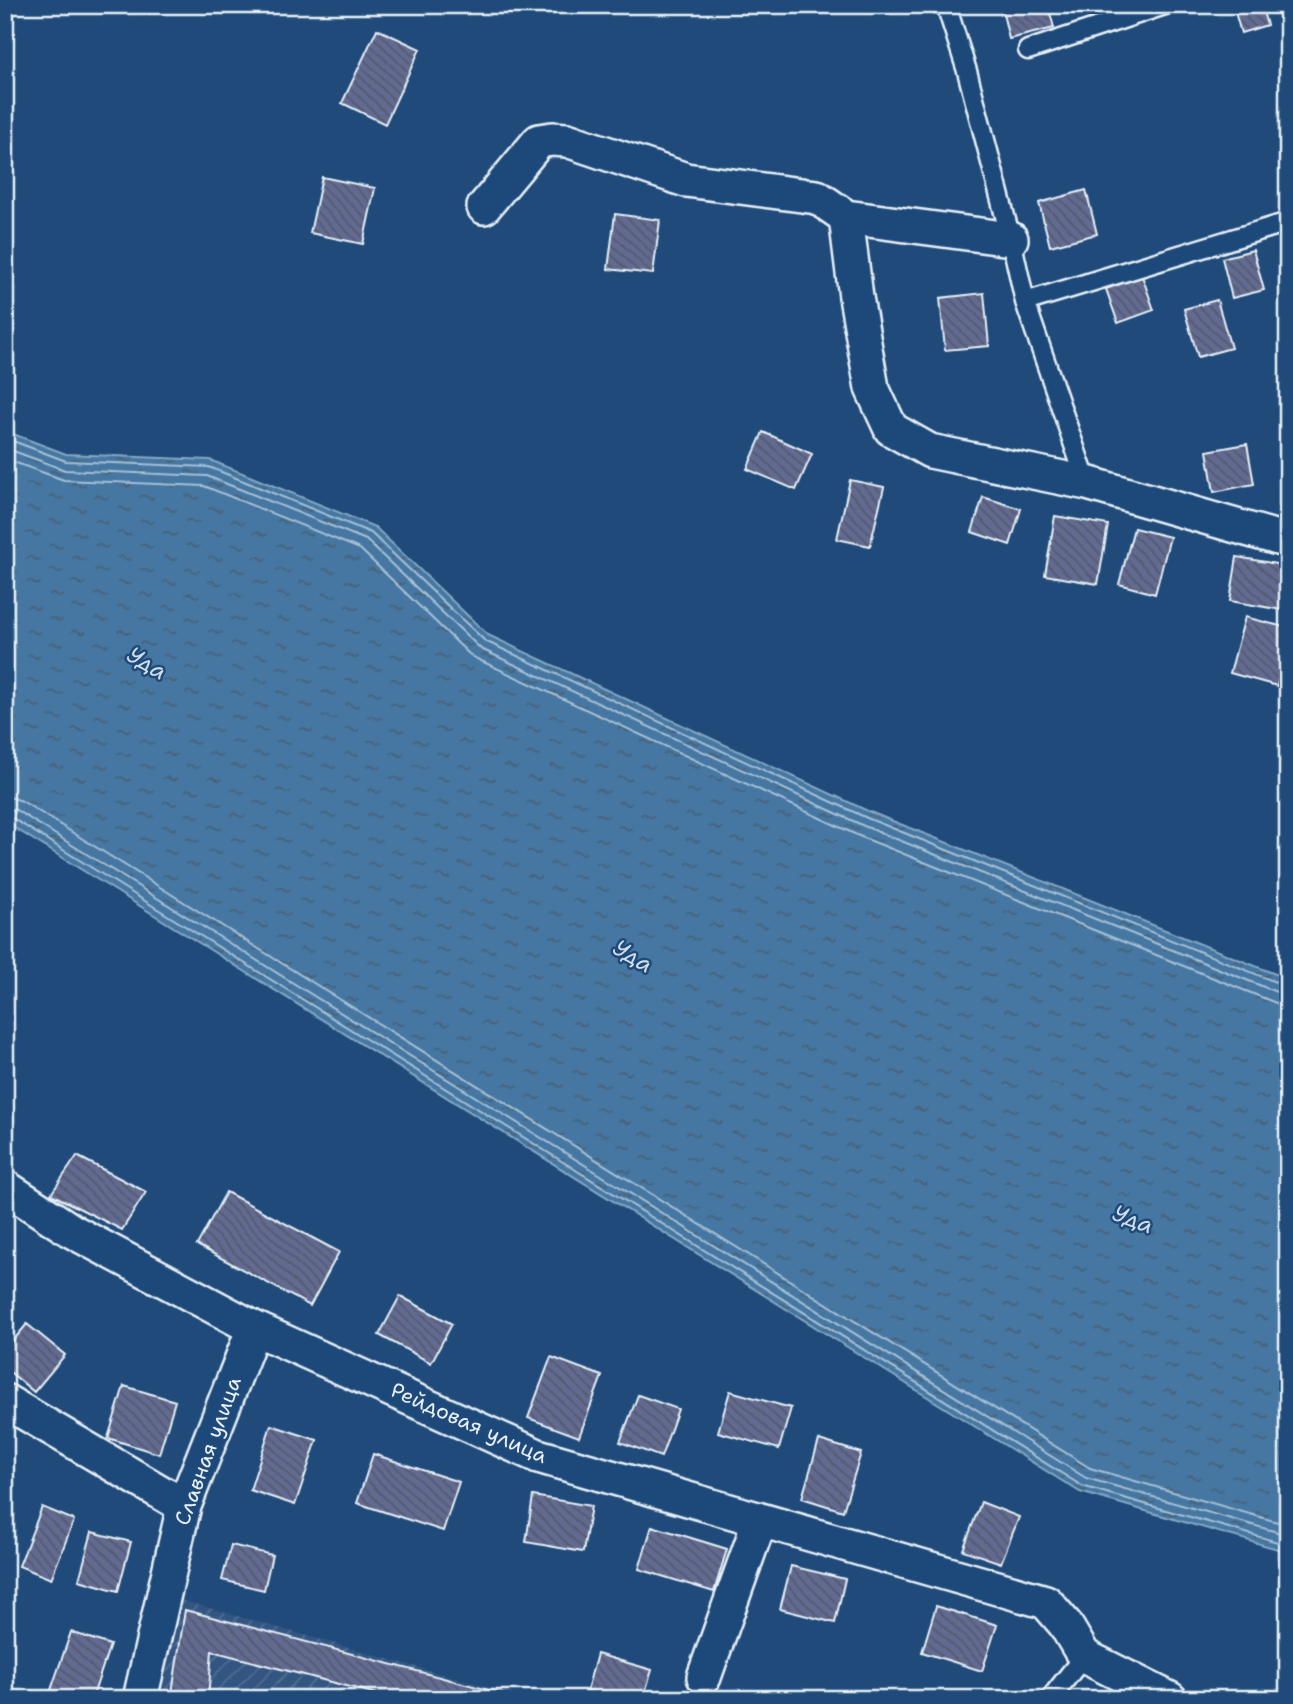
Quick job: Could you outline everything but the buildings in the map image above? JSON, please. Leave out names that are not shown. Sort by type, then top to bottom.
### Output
[{"type":"street","points":[[484,207],[539,141],[552,139],[567,140],[686,180],[817,197],[846,217],[1011,239]]},
{"type":"street","points":[[846,217],[856,297],[872,388],[891,429],[930,451],[1087,484],[1288,541]]},
{"type":"street","name":"Рейдовая улица","points":[[5,1187],[72,1231],[254,1328],[538,1456],[1046,1602],[1065,1624],[1084,1656]]},
{"type":"street","name":"Славная улица","points":[[140,1699],[184,1506],[254,1328]]},
{"type":"street","points":[[5,1401],[184,1506]]},
{"type":"street","points":[[704,1677],[760,1520]]},
{"type":"street","points":[[1084,1656],[1170,1699]]},
{"type":"lane","points":[[946,5],[967,71],[1025,302],[1087,484]]},
{"type":"lane","points":[[1028,50],[1165,5]]},
{"type":"lane","points":[[1025,302],[1288,222]]},
{"type":"lane","points":[[1050,1699],[1084,1656]]},
{"type":"shaded area","points":[[156,1593],[530,1699],[130,1699]]},
{"type":"water","name":"Уда","points":[[5,431],[66,454],[210,460],[375,527],[488,635],[870,812],[1288,979],[1288,1552],[1080,1492],[5,822]]}]
